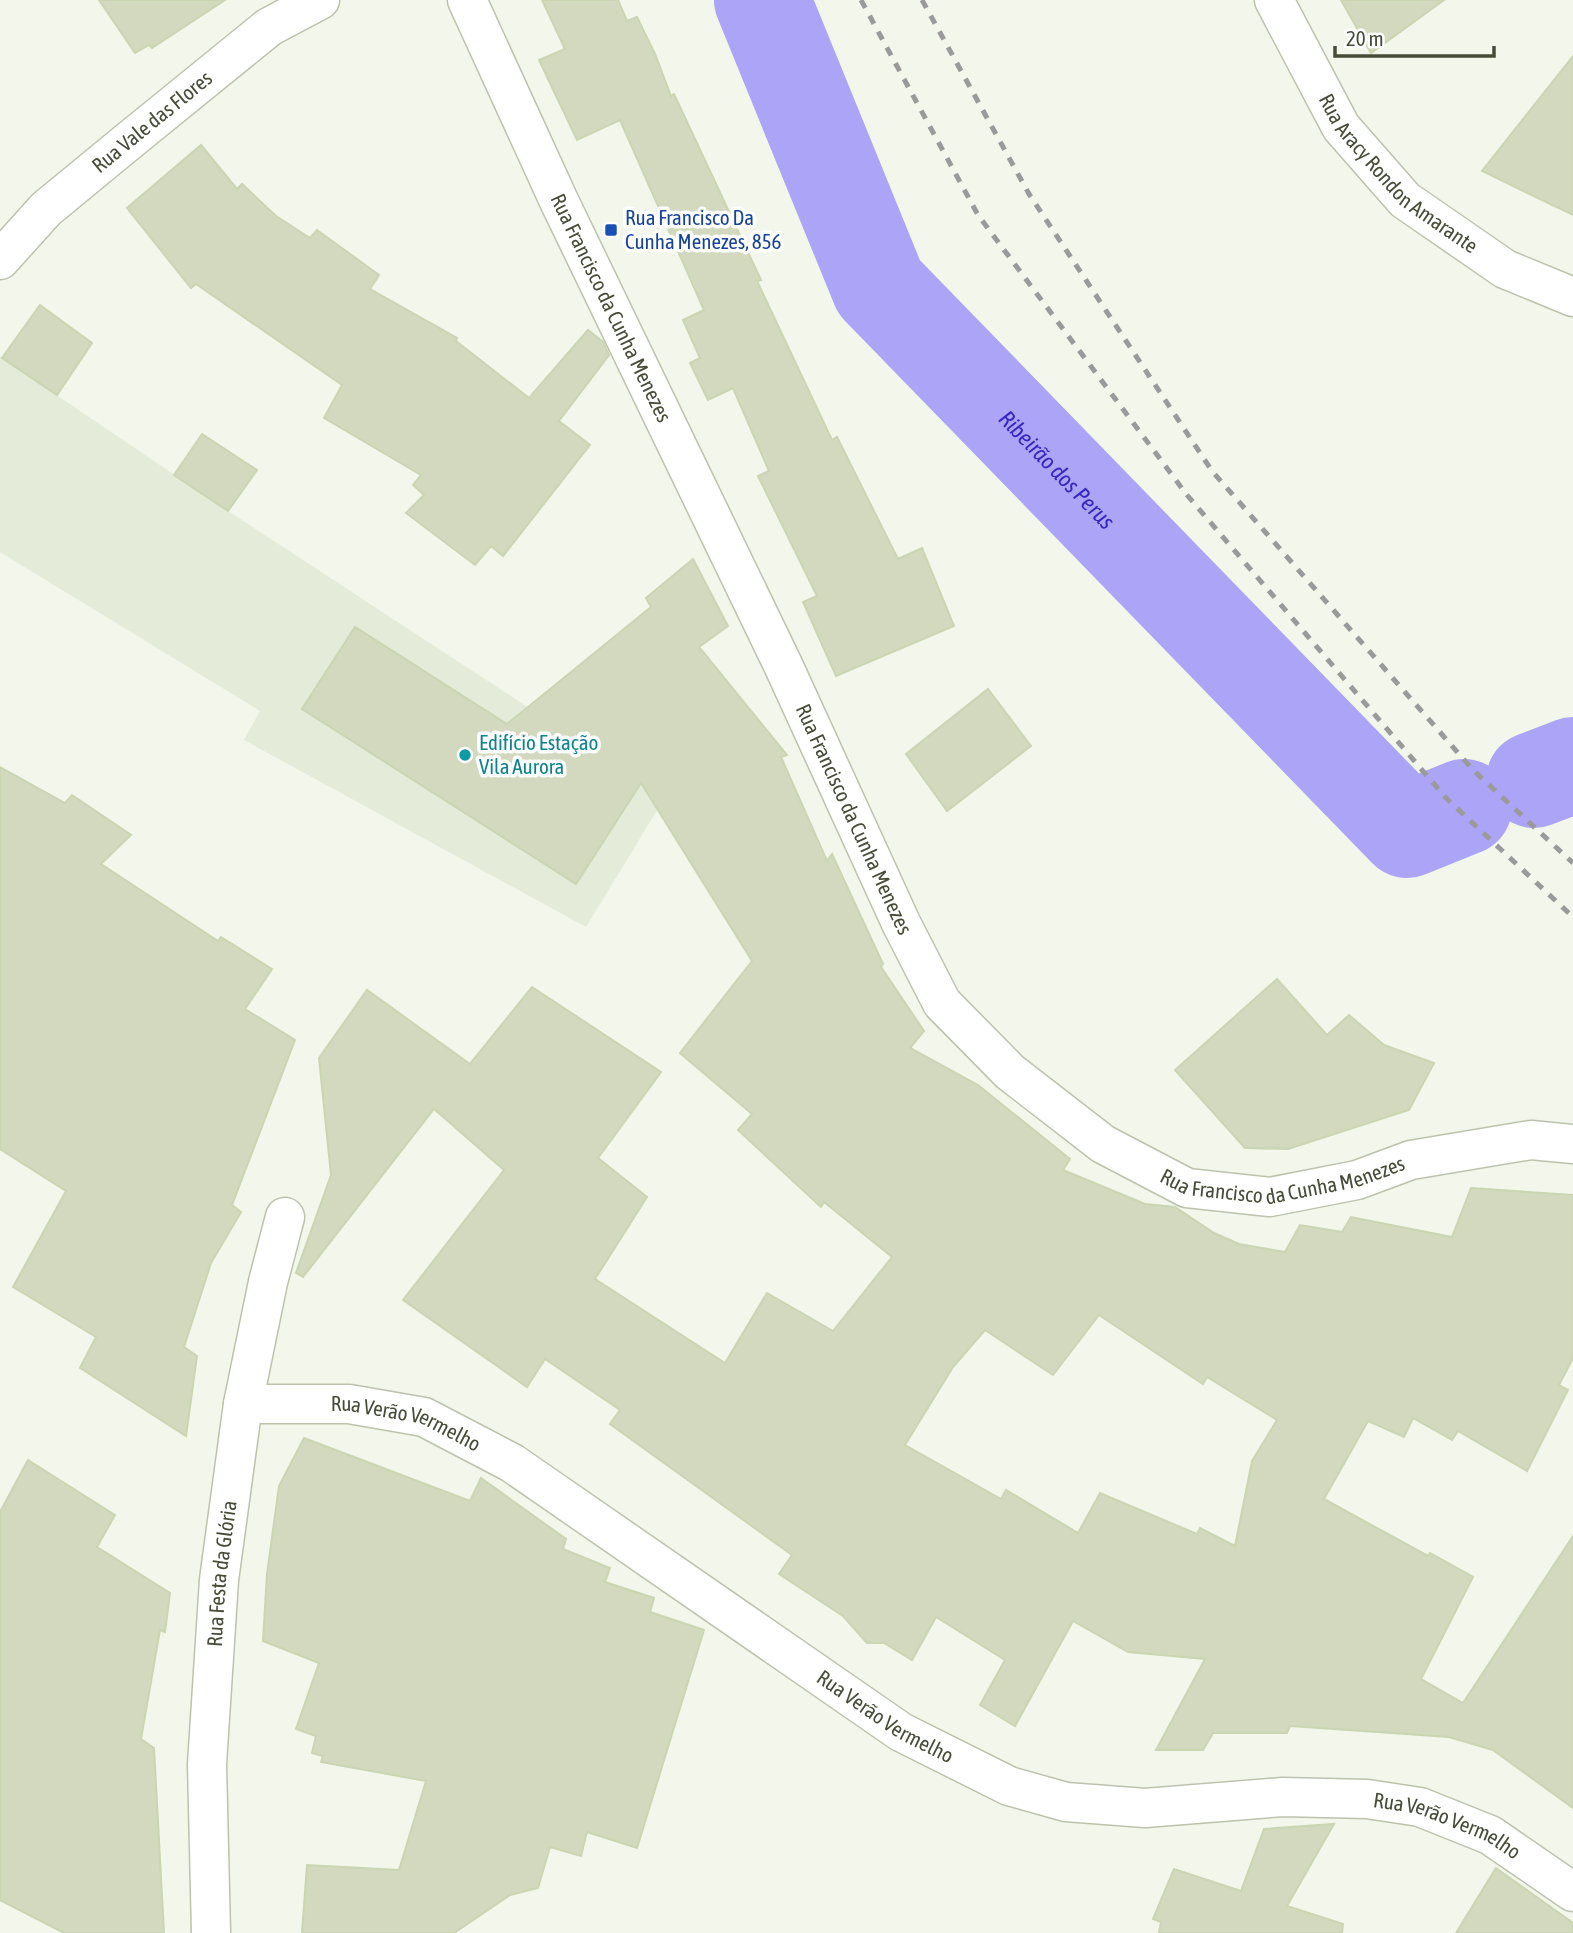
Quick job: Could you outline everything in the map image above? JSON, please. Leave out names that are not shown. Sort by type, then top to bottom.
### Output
[{"type":"street","name":"Rua Vale das Flores","points":[[0,260],[46,209],[269,27],[320,0]]},
{"type":"street","name":"Rua Francisco da Cunha Menezes","points":[[467,0],[559,201],[784,667],[901,923],[942,1003],[1010,1072],[1103,1143],[1187,1188],[1270,1197],[1357,1180],[1411,1160],[1531,1140],[1573,1144]]},
{"type":"street","name":"Rua Aracy Rondon Amarante","points":[[1274,0],[1341,127],[1405,200],[1505,269],[1573,297]]},
{"type":"street","name":"Rua Festa da Glória","points":[[211,1933],[207,1764],[219,1580],[243,1404],[268,1282],[285,1217]]},
{"type":"street","name":"Rua Verão Vermelho","points":[[243,1404],[349,1404],[424,1417],[512,1463],[901,1732],[1009,1786],[1066,1802],[1145,1808],[1283,1797],[1367,1800],[1420,1807],[1490,1835],[1573,1892]]},
{"type":"shaded area","points":[[0,357],[228,511],[665,797],[586,927],[244,740],[260,711],[0,552]]},
{"type":"building","points":[[99,0],[225,0],[152,48],[149,45],[135,53]]},
{"type":"building","points":[[542,0],[618,0],[627,21],[637,17],[671,96],[674,94],[761,280],[757,281],[832,440],[837,437],[898,559],[922,548],[954,626],[836,676],[803,602],[817,596],[758,476],[769,471],[733,388],[708,400],[690,363],[700,358],[683,320],[704,310],[620,120],[577,140],[539,60],[565,49]]},
{"type":"building","points":[[1341,0],[1444,0],[1371,53]]},
{"type":"building","points":[[1573,56],[1573,215],[1482,171]]},
{"type":"building","points":[[201,145],[237,189],[242,184],[276,216],[310,238],[317,230],[379,275],[370,289],[457,338],[456,341],[529,398],[588,330],[603,342],[609,355],[559,421],[590,445],[503,556],[491,546],[475,565],[406,513],[424,495],[413,485],[421,475],[324,418],[342,385],[196,284],[191,288],[127,208]]},
{"type":"building","points":[[40,305],[92,343],[57,395],[2,358]]},
{"type":"building","points":[[202,434],[257,470],[228,511],[174,475]]},
{"type":"building","points":[[693,559],[728,626],[699,647],[787,755],[781,757],[827,861],[832,854],[883,964],[881,967],[924,1031],[910,1048],[978,1085],[1070,1159],[1063,1170],[1145,1204],[1175,1207],[1214,1233],[1239,1244],[1285,1252],[1300,1225],[1342,1232],[1351,1217],[1452,1237],[1471,1188],[1573,1195],[1573,1358],[1559,1385],[1568,1390],[1527,1471],[1458,1431],[1452,1440],[1413,1418],[1404,1437],[1368,1421],[1324,1499],[1428,1556],[1430,1553],[1473,1577],[1421,1679],[1463,1703],[1573,1536],[1573,1808],[1493,1750],[1449,1737],[1290,1726],[1287,1733],[1213,1733],[1203,1750],[1156,1750],[1205,1659],[1128,1652],[1073,1621],[1015,1726],[980,1705],[1005,1660],[936,1617],[912,1660],[884,1643],[867,1643],[843,1616],[779,1574],[792,1555],[610,1424],[620,1410],[545,1359],[527,1387],[403,1300],[504,1170],[434,1109],[303,1277],[296,1273],[331,1175],[319,1058],[367,990],[470,1064],[532,987],[661,1072],[598,1158],[647,1197],[595,1279],[725,1363],[767,1293],[833,1331],[892,1257],[824,1202],[821,1207],[738,1130],[752,1114],[680,1053],[752,961],[641,783],[576,884],[302,709],[355,627],[507,724],[651,607],[646,598]],"holes":[[[1099,1315],[1203,1384],[1207,1377],[1277,1420],[1252,1461],[1235,1546],[1200,1528],[1197,1534],[1100,1493],[1078,1533],[1006,1490],[1001,1499],[905,1445],[953,1367],[985,1330],[1053,1375]]]},
{"type":"building","points":[[988,689],[1031,746],[947,811],[906,754]]},
{"type":"building","points":[[0,767],[65,803],[72,795],[131,835],[101,864],[218,941],[221,937],[272,969],[245,1009],[295,1040],[232,1205],[241,1212],[211,1263],[184,1347],[197,1356],[186,1436],[80,1368],[96,1337],[13,1287],[66,1191],[0,1149]]},
{"type":"building","points":[[1277,979],[1327,1035],[1349,1015],[1384,1045],[1434,1063],[1409,1110],[1288,1149],[1245,1148],[1175,1070]]},
{"type":"building","points":[[304,1438],[470,1501],[481,1478],[566,1539],[563,1549],[610,1568],[605,1582],[654,1598],[650,1612],[704,1630],[637,1848],[587,1832],[581,1856],[550,1847],[538,1888],[510,1895],[454,1933],[302,1933],[307,1865],[399,1870],[426,1781],[321,1762],[323,1756],[312,1753],[316,1736],[296,1729],[319,1663],[263,1641],[267,1574],[279,1486]]},
{"type":"building","points":[[28,1460],[115,1515],[97,1547],[170,1593],[165,1632],[160,1630],[141,1739],[154,1748],[164,1933],[64,1933],[0,1900],[0,1512]]},
{"type":"building","points":[[1334,1824],[1287,1906],[1343,1924],[1342,1933],[1159,1933],[1161,1922],[1153,1919],[1174,1869],[1241,1891],[1264,1829]]},
{"type":"building","points":[[1496,1868],[1573,1923],[1573,1933],[1456,1933]]},
{"type":"waterway","name":"Ribeirão dos Perus","points":[[762,0],[879,287],[1407,830],[1464,807]]},
{"type":"waterway","name":"Ribeirão dos Perus","points":[[1534,780],[1573,765]]},
{"type":"railway","points":[[861,0],[978,215],[1187,495],[1446,798],[1573,917]]},
{"type":"railway","points":[[922,0],[1029,194],[1212,471],[1473,770],[1573,863]]},
{"type":"place","name":"Rua Francisco Da Cunha Menezes, 856","points":[[611,230]]},
{"type":"place","name":"Edifício Estação Vila Aurora","points":[[465,755]]}]
